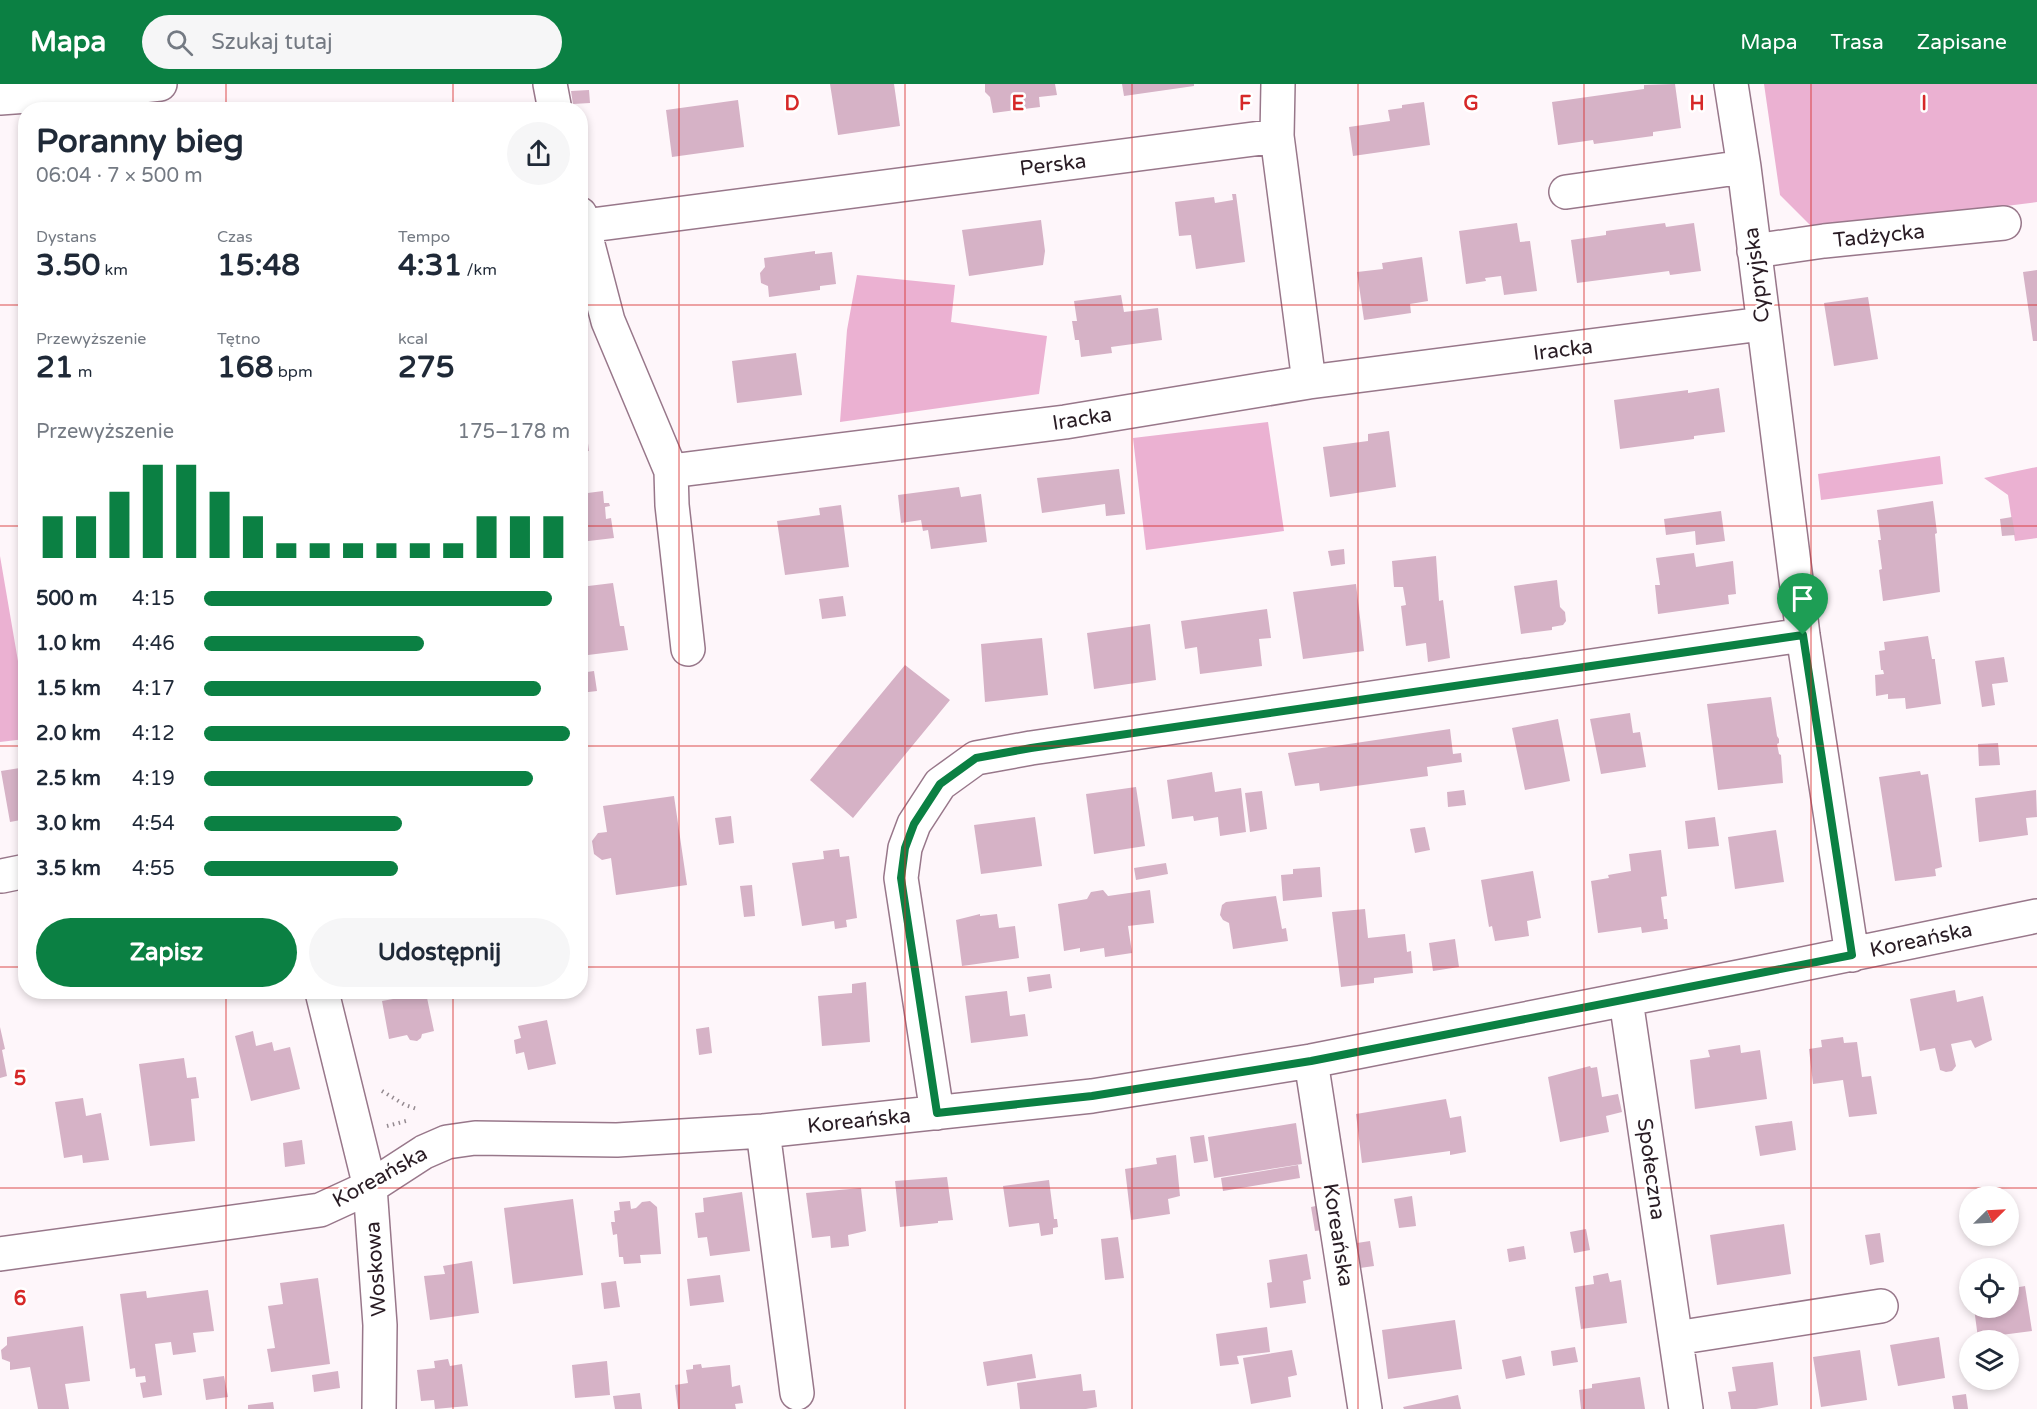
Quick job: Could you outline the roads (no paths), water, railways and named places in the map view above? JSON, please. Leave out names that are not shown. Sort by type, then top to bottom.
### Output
[{"type":"street","points":[[0,98],[99,100],[160,84]]},
{"type":"street","points":[[550,84],[553,102]]},
{"type":"street","points":[[1278,84],[1277,136],[1310,382]]},
{"type":"street","name":"Cypryjska","points":[[1731,84],[1744,167],[1803,635],[1852,955]]},
{"type":"street","name":"Perska","points":[[588,219],[1277,136]]},
{"type":"street","points":[[1566,192],[1744,167]]},
{"type":"street","name":"Tadżycka","points":[[1754,251],[1824,241],[2004,223]]},
{"type":"street","points":[[588,243],[608,321],[671,471],[672,505],[688,649]]},
{"type":"street","name":"Iracka","points":[[671,471],[1053,424],[1310,382],[1762,324]]},
{"type":"street","points":[[937,1113],[901,878],[905,848],[914,824],[940,784],[976,758],[1803,635]]},
{"type":"street","name":"Koreańska","points":[[0,1254],[320,1210],[370,1187],[424,1152],[447,1142],[475,1138],[618,1140],[763,1131],[1092,1096],[1311,1061],[1852,955],[2037,916]]},
{"type":"street","name":"Woskowa","points":[[324,999],[370,1187],[380,1325],[379,1409]]},
{"type":"street","name":"Społeczna","points":[[1626,1000],[1686,1409]]},
{"type":"street","name":"Koreańska","points":[[1311,1061],[1365,1409]]},
{"type":"street","points":[[763,1131],[796,1393]]},
{"type":"street","points":[[1676,1338],[1881,1306]]}]
